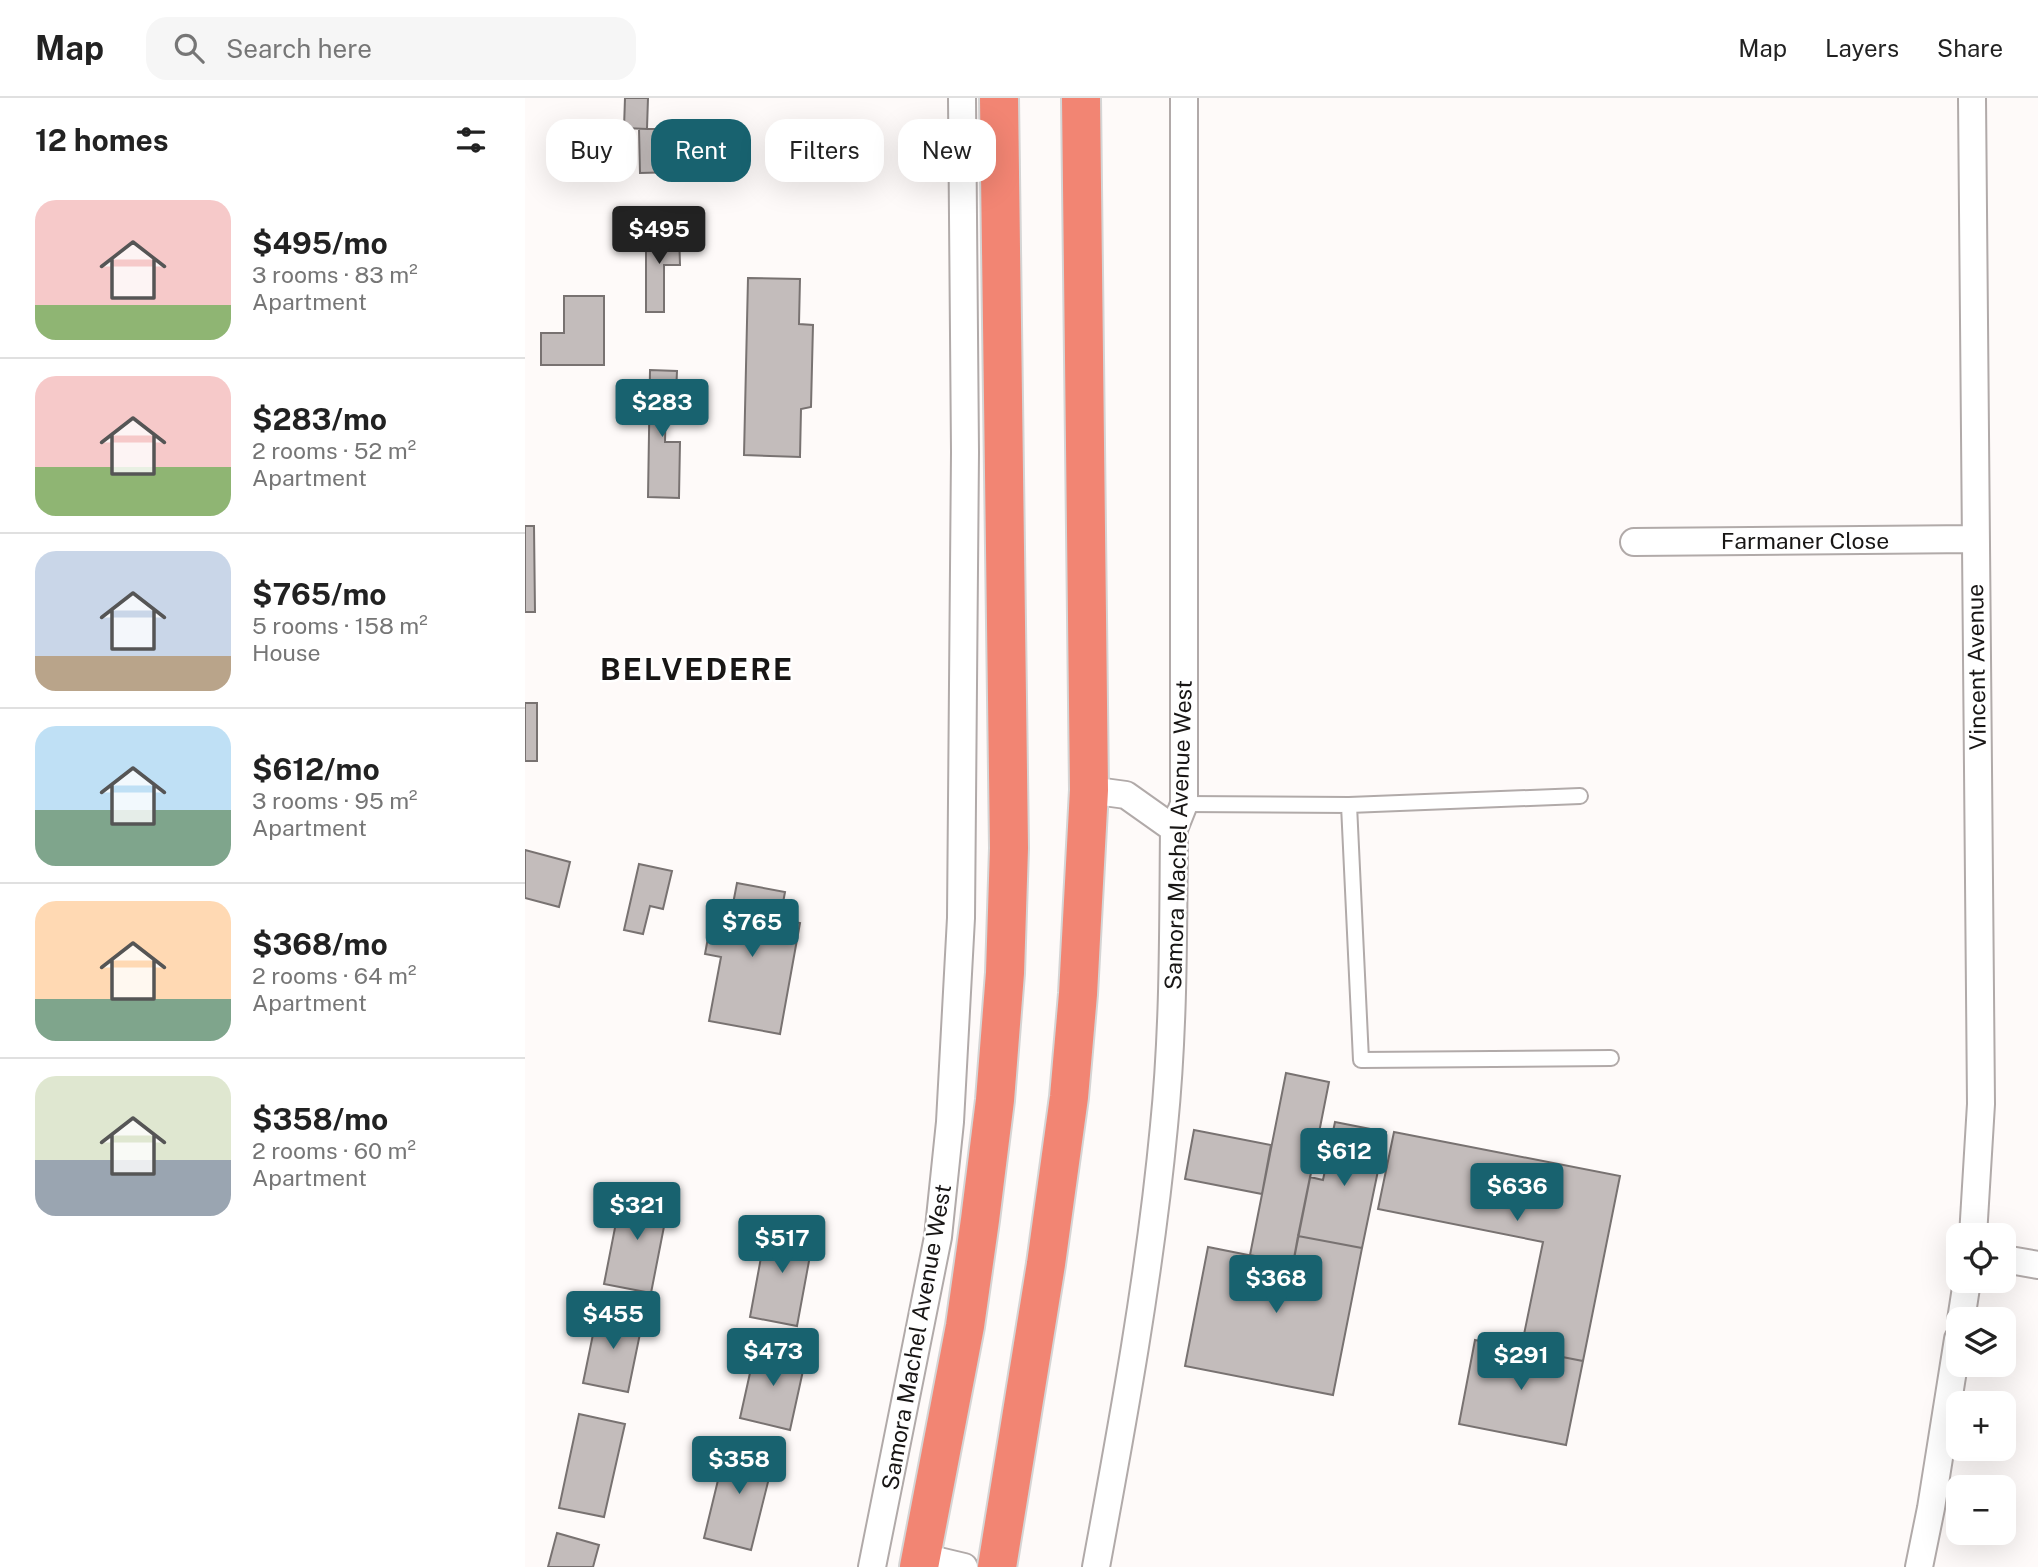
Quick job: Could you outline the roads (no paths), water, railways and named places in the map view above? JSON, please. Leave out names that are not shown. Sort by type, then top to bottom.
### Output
[{"type":"highway","name":"Samora Machel Avenue West","points":[[921,1562],[965,1326],[995,1100],[1005,973],[1009,848],[999,98]]},
{"type":"highway","points":[[997,1567],[1046,1264],[1069,1097],[1078,994],[1089,790],[1081,98]]},
{"type":"street","name":"Samora Machel Avenue West","points":[[872,1567],[938,1237],[950,1122],[961,918],[965,466],[963,98]]},
{"type":"street","name":"Samora Machel Avenue West","points":[[1096,1567],[1142,1311],[1164,1125],[1172,1006],[1174,829],[1184,804],[1184,98]]},
{"type":"street","name":"Vincent Avenue","points":[[1972,98],[1981,1104],[1974,1223]]},
{"type":"street","name":"Farmaner Close","points":[[1634,542],[1975,539]]},
{"type":"street","points":[[1089,790],[1126,795],[1174,829]]},
{"type":"street","points":[[2016,1261],[2038,1265]]},
{"type":"street","points":[[1919,1567],[1952,1377]]},
{"type":"street","points":[[921,1562],[964,1567]]},
{"type":"lane","points":[[1184,804],[1349,805],[1580,796]]},
{"type":"lane","points":[[1349,805],[1361,1060],[1611,1058]]},
{"type":"district","name":"BELVEDERE","points":[[697,669]]}]
